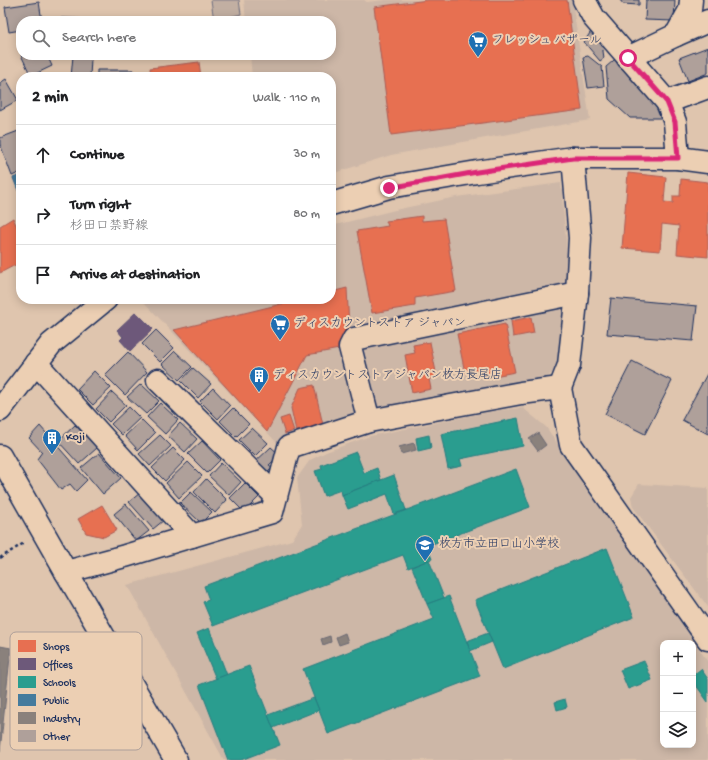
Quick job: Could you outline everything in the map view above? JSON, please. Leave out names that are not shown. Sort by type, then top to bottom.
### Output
[{"type":"street","points":[[584,0],[594,18],[667,102],[675,122],[678,158]]},
{"type":"street","points":[[676,35],[690,10],[691,0]]},
{"type":"street","points":[[628,58],[708,21]]},
{"type":"street","points":[[667,102],[708,87]]},
{"type":"street","points":[[573,158],[580,238],[577,293],[569,365],[560,388],[571,445],[708,639]]},
{"type":"street","points":[[336,203],[389,188],[477,172],[573,158],[678,158],[708,162]]},
{"type":"street","points":[[369,422],[350,347],[354,339],[577,293]]},
{"type":"street","points":[[0,410],[51,344],[100,304]]},
{"type":"street","points":[[36,363],[192,536]]},
{"type":"street","points":[[158,380],[276,496]]},
{"type":"street","points":[[66,572],[272,512],[289,446],[369,422],[521,393],[560,388]]},
{"type":"street","points":[[0,456],[101,632]]},
{"type":"street","points":[[142,702],[176,760]]},
{"type":"shaded area","points":[[211,0],[239,0],[241,14],[233,16],[213,16]]},
{"type":"shaded area","name":"フレッシュ バザール","points":[[244,0],[364,0],[367,2],[385,0],[572,0],[590,120],[391,155],[336,172],[336,72],[252,72],[250,60],[336,60],[336,16],[246,16]]},
{"type":"shaded area","points":[[561,183],[567,252],[568,307],[560,366],[546,378],[435,400],[280,446],[146,304],[336,304],[336,225],[456,197]]},
{"type":"shaded area","name":"枚方市立田口山小学校","points":[[523,408],[546,427],[693,640],[660,640],[660,748],[696,748],[696,645],[708,662],[708,760],[224,760],[127,585],[292,540],[302,524],[297,478],[310,460],[326,452],[370,436],[498,410]]},
{"type":"shaded area","points":[[639,484],[708,488],[708,607],[633,507],[631,497]]},
{"type":"building: Shops","name":"フレッシュ バザール","points":[[428,0],[567,0],[582,110],[391,135],[374,7]]},
{"type":"building: Shops","points":[[199,62],[200,72],[150,72],[150,68]]},
{"type":"building: Shops","points":[[628,173],[666,177],[664,202],[673,203],[673,196],[680,196],[681,179],[708,182],[708,257],[677,254],[679,226],[662,224],[660,251],[622,248]]},
{"type":"building: Shops","points":[[422,216],[422,221],[444,219],[456,291],[415,298],[415,306],[372,313],[357,231],[388,226],[386,221]]},
{"type":"building: Shops","points":[[13,218],[16,225],[16,265],[0,273],[0,226]]},
{"type":"building: Shops","name":"ディスカウントストアジャパン枚方長尾店","points":[[347,288],[350,347],[307,355],[267,432],[174,330],[281,304],[336,304],[336,291]]},
{"type":"building: Shops","points":[[531,317],[534,333],[513,337],[511,321]]},
{"type":"building: Shops","points":[[505,324],[515,372],[484,378],[482,370],[465,373],[457,334]]},
{"type":"building: Shops","points":[[430,342],[437,377],[429,379],[431,389],[412,393],[405,355],[415,353],[413,345]]},
{"type":"building: Shops","points":[[314,385],[323,425],[296,431],[291,408],[300,388]]},
{"type":"building: Shops","points":[[289,416],[294,431],[285,434],[280,419]]},
{"type":"building: Shops","points":[[102,505],[117,530],[104,537],[86,533],[78,519]]},
{"type":"building: Offices","points":[[136,312],[153,329],[130,351],[120,340],[123,337],[117,330]]},
{"type":"building: Schools","points":[[518,418],[523,446],[460,459],[462,466],[448,469],[441,434]]},
{"type":"building: Schools","points":[[429,435],[431,448],[418,451],[416,438]]},
{"type":"building: Schools","points":[[356,452],[364,473],[377,468],[381,480],[342,495],[341,490],[324,496],[315,471],[322,469],[321,465]]},
{"type":"building: Schools","points":[[516,469],[530,507],[427,546],[432,559],[408,568],[403,555],[213,626],[203,602],[209,600],[204,586]]},
{"type":"building: Schools","points":[[394,475],[406,510],[394,514],[387,494],[348,509],[342,495]]},
{"type":"building: Schools","points":[[607,548],[634,617],[503,669],[475,600]]},
{"type":"building: Schools","points":[[429,560],[444,598],[427,604],[412,567]]},
{"type":"building: Schools","points":[[449,596],[480,676],[328,734],[303,669],[434,619],[427,604]]},
{"type":"building: Schools","points":[[209,628],[227,675],[216,679],[197,633]]},
{"type":"building: Schools","points":[[488,633],[492,642],[470,651],[467,641]]},
{"type":"building: Schools","points":[[644,661],[652,680],[628,689],[620,670]]},
{"type":"building: Schools","points":[[249,666],[280,745],[241,760],[228,760],[199,685]]},
{"type":"building: Schools","points":[[701,669],[708,679],[708,702],[696,685],[696,673]]},
{"type":"building: Schools","points":[[314,698],[319,710],[273,728],[268,715]]},
{"type":"building: Schools","points":[[565,699],[567,707],[557,710],[555,702]]},
{"type":"building: Public","points":[[16,177],[16,186],[13,178]]},
{"type":"building: Industry","points":[[538,433],[546,445],[538,451],[529,439]]},
{"type":"building: Industry","points":[[414,443],[416,450],[401,454],[399,447]]},
{"type":"building: Industry","points":[[345,633],[348,642],[339,645],[336,637]]},
{"type":"building: Industry","points":[[330,636],[331,642],[323,645],[321,639]]},
{"type":"building: Industry","points":[[0,646],[10,648],[10,657],[0,751]]},
{"type":"building: Other","points":[[620,0],[639,0],[639,5],[623,4]]},
{"type":"building: Other","points":[[646,0],[675,0],[674,21],[645,20]]},
{"type":"building: Other","points":[[39,2],[41,16],[16,16],[16,31],[9,32],[5,7]]},
{"type":"building: Other","points":[[594,27],[600,31],[604,58],[600,61],[584,42]]},
{"type":"building: Other","points":[[708,47],[708,73],[688,81],[679,58]]},
{"type":"building: Other","points":[[620,55],[662,104],[662,118],[630,118],[609,99],[606,67]]},
{"type":"building: Other","points":[[588,56],[602,67],[604,86],[588,88],[583,57]]},
{"type":"building: Other","points":[[23,60],[49,60],[52,66],[39,72],[29,72]]},
{"type":"building: Other","points":[[73,60],[91,60],[90,72],[71,72]]},
{"type":"building: Other","points":[[97,70],[133,70],[133,72],[97,72]]},
{"type":"building: Other","points":[[6,79],[16,96],[16,101],[0,110],[0,83]]},
{"type":"building: Other","points":[[16,132],[16,174],[12,176],[0,144],[0,138]]},
{"type":"building: Other","points":[[611,298],[697,306],[693,341],[607,334]]},
{"type":"building: Other","points":[[156,330],[174,348],[160,362],[142,344]]},
{"type":"building: Other","points":[[175,351],[192,367],[179,380],[162,364]]},
{"type":"building: Other","points":[[128,352],[147,372],[125,395],[105,375]]},
{"type":"building: Other","points":[[632,361],[672,381],[645,434],[605,414]]},
{"type":"building: Other","points":[[193,368],[211,384],[198,398],[181,381]]},
{"type":"building: Other","points":[[94,371],[111,388],[93,405],[77,389]]},
{"type":"building: Other","points":[[707,374],[708,375],[708,434],[682,420]]},
{"type":"building: Other","points":[[141,384],[159,401],[146,414],[127,397]]},
{"type":"building: Other","points":[[213,388],[230,406],[218,419],[200,401]]},
{"type":"building: Other","points":[[112,392],[126,405],[109,422],[96,409]]},
{"type":"building: Other","points":[[160,403],[178,420],[165,434],[147,417]]},
{"type":"building: Other","points":[[129,407],[140,418],[122,435],[111,424]]},
{"type":"building: Other","points":[[233,408],[249,424],[236,437],[220,421]]},
{"type":"building: Other","points":[[142,420],[155,433],[138,450],[125,436]]},
{"type":"building: Other","points":[[180,423],[197,439],[185,452],[168,436]]},
{"type":"building: Other","points":[[75,425],[97,448],[79,464],[58,441]]},
{"type":"building: Other","name":"Koji","points":[[40,426],[87,480],[76,491],[70,484],[61,490],[37,459],[42,452],[29,438]]},
{"type":"building: Other","points":[[252,428],[268,443],[255,456],[239,440]]},
{"type":"building: Other","points":[[160,435],[171,446],[150,466],[139,454]]},
{"type":"building: Other","points":[[202,441],[220,460],[207,473],[188,454]]},
{"type":"building: Other","points":[[271,447],[280,455],[269,465],[273,468],[265,474],[254,463]]},
{"type":"building: Other","points":[[173,448],[185,460],[165,481],[152,468]]},
{"type":"building: Other","points":[[99,453],[121,478],[103,494],[81,468]]},
{"type":"building: Other","points":[[188,462],[202,476],[179,498],[166,483]]},
{"type":"building: Other","points":[[221,463],[241,482],[229,495],[209,476]]},
{"type":"building: Other","points":[[206,479],[227,500],[215,513],[194,492]]},
{"type":"building: Other","points":[[245,483],[259,497],[244,512],[230,498]]},
{"type":"building: Other","points":[[191,492],[212,512],[201,523],[180,503]]},
{"type":"building: Other","points":[[140,493],[164,520],[153,529],[129,502]]},
{"type":"building: Other","points":[[126,504],[149,531],[136,541],[114,514]]},
{"type":"place","name":"フレッシュ バザール","points":[[478,58]]},
{"type":"place","name":"ディスカウントストア ジャパン","points":[[280,341]]},
{"type":"place","name":"ディスカウントストアジャパン枚方長尾店","points":[[259,393]]},
{"type":"place","name":"Koji","points":[[52,455]]},
{"type":"place","name":"枚方市立田口山小学校","points":[[425,562]]},
{"type":"route","points":[[389,188],[477,172],[573,158],[678,158],[675,122],[667,102],[628,58]]}]
